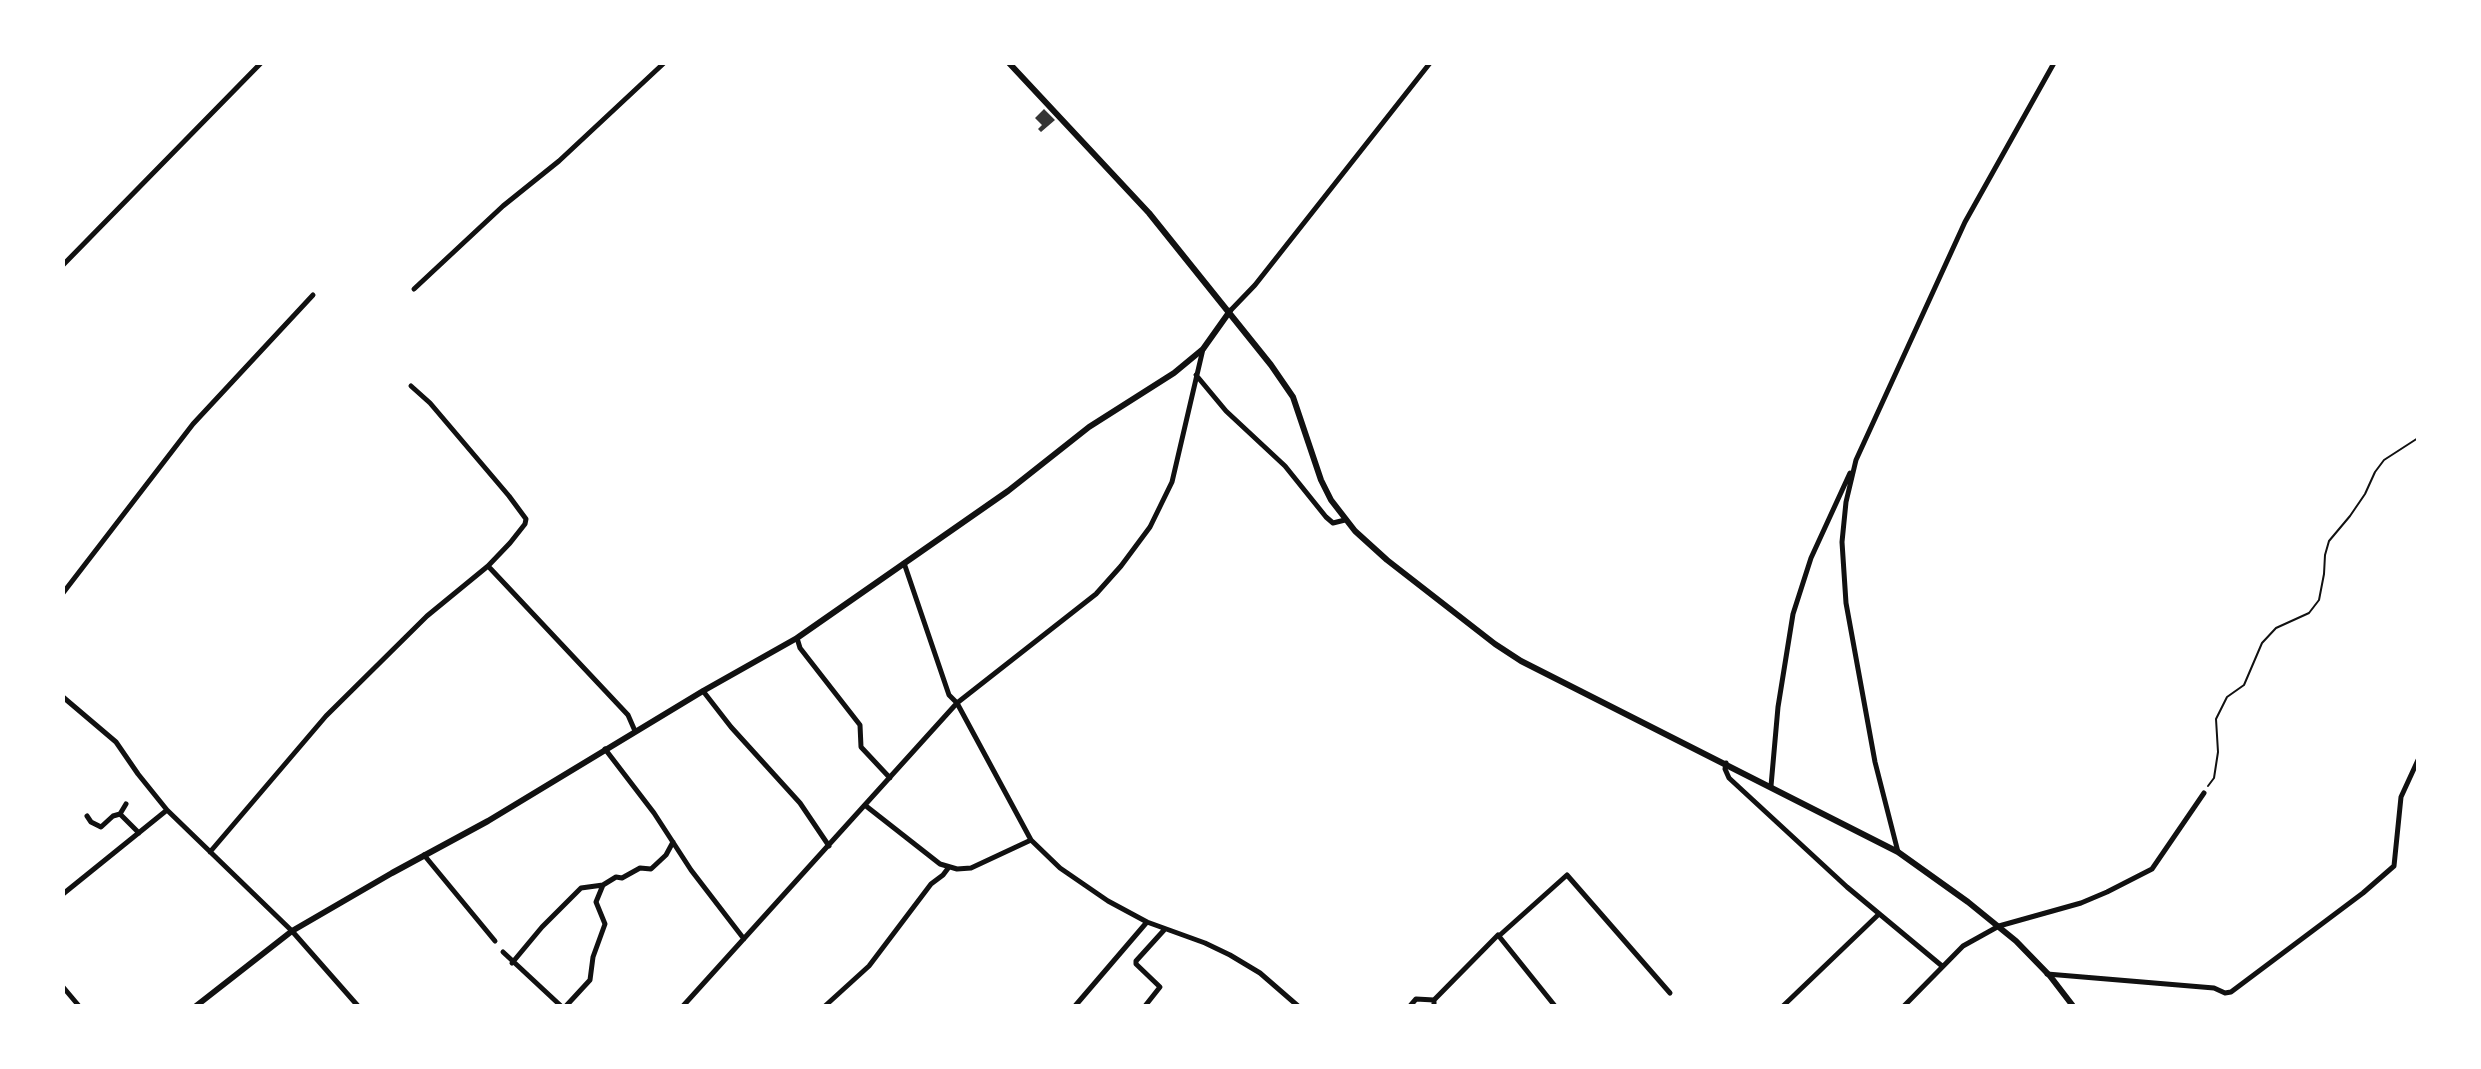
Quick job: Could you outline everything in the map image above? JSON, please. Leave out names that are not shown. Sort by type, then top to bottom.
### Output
[{"type":"street","points":[[63,265],[261,63]]},
{"type":"street","points":[[414,289],[503,206],[559,161],[664,63]]},
{"type":"street","points":[[1009,63],[1149,213],[1230,311],[1286,385],[1321,480],[1345,520],[1387,560],[1521,661],[1898,852],[1999,926],[2047,974],[2073,1006]]},
{"type":"street","points":[[196,1006],[292,932],[525,799],[635,731],[797,638],[1007,491],[1089,427],[1174,373],[1203,349],[1230,311],[1255,285],[1430,63]]},
{"type":"street","points":[[1771,786],[1778,707],[1793,614],[1811,558],[1965,222],[2054,63]]},
{"type":"street","points":[[63,593],[193,424],[313,295]]},
{"type":"street","points":[[683,1006],[957,703],[1096,594],[1121,566],[1143,537],[1172,482],[1203,349]]},
{"type":"street","points":[[1196,375],[1226,411],[1285,466],[1326,517],[1334,523],[1345,520]]},
{"type":"street","points":[[210,852],[327,716],[427,616],[488,566],[525,524],[526,519],[509,496],[439,414],[411,386]]},
{"type":"street","points":[[1856,460],[1846,502],[1842,542],[1846,603],[1875,762],[1898,852]]},
{"type":"street","points":[[904,564],[950,695],[957,703],[1031,839],[1060,868],[1119,908],[1230,955],[1260,973],[1298,1006]]},
{"type":"street","points":[[488,566],[628,715],[635,731]]},
{"type":"street","points":[[797,638],[800,648],[860,725],[861,747],[890,778]]},
{"type":"street","points":[[703,691],[731,727],[800,803],[829,846]]},
{"type":"street","points":[[63,697],[116,741],[167,810],[292,932],[358,1006]]},
{"type":"street","points":[[605,750],[654,813],[744,939]]},
{"type":"street","points":[[2047,974],[2214,988],[2225,993],[2231,992],[2394,866],[2401,797],[2418,760]]},
{"type":"street","points":[[1726,763],[1725,769],[1729,778],[1879,914],[1942,966]]},
{"type":"street","points":[[1904,1006],[1964,946],[1999,926],[2081,903],[2152,869],[2204,793]]},
{"type":"street","points":[[87,816],[91,822],[101,827],[113,816],[120,814],[126,804]]},
{"type":"street","points":[[866,806],[940,864],[963,870],[1031,839]]},
{"type":"street","points":[[63,894],[167,810]]},
{"type":"street","points":[[120,814],[139,834]]},
{"type":"street","points":[[512,963],[542,927],[581,888],[603,885],[616,877],[622,878],[633,870],[651,869],[666,855],[673,842]]},
{"type":"street","points":[[424,855],[495,941]]},
{"type":"street","points":[[825,1006],[869,966],[931,884],[949,867]]},
{"type":"street","points":[[1500,935],[1567,874],[1670,993]]},
{"type":"street","points":[[503,952],[512,963],[564,1006],[590,980],[593,957],[605,924],[596,902],[603,885]]},
{"type":"street","points":[[1783,1006],[1879,914]]},
{"type":"street","points":[[1075,1006],[1147,922]]},
{"type":"street","points":[[1145,1006],[1160,987],[1136,961],[1165,929]]},
{"type":"street","points":[[1410,1006],[1416,999],[1434,1003],[1498,936],[1555,1006]]},
{"type":"street","points":[[63,987],[79,1006]]},
{"type":"path","points":[[2204,793],[2214,778],[2218,752],[2216,719],[2227,697],[2244,685],[2262,643],[2276,628],[2309,613],[2319,600],[2329,541],[2358,505],[2379,466],[2418,438]]},
{"type":"building","points":[[1044,109],[1055,120],[1041,132],[1038,129],[1042,125],[1035,118]]}]
